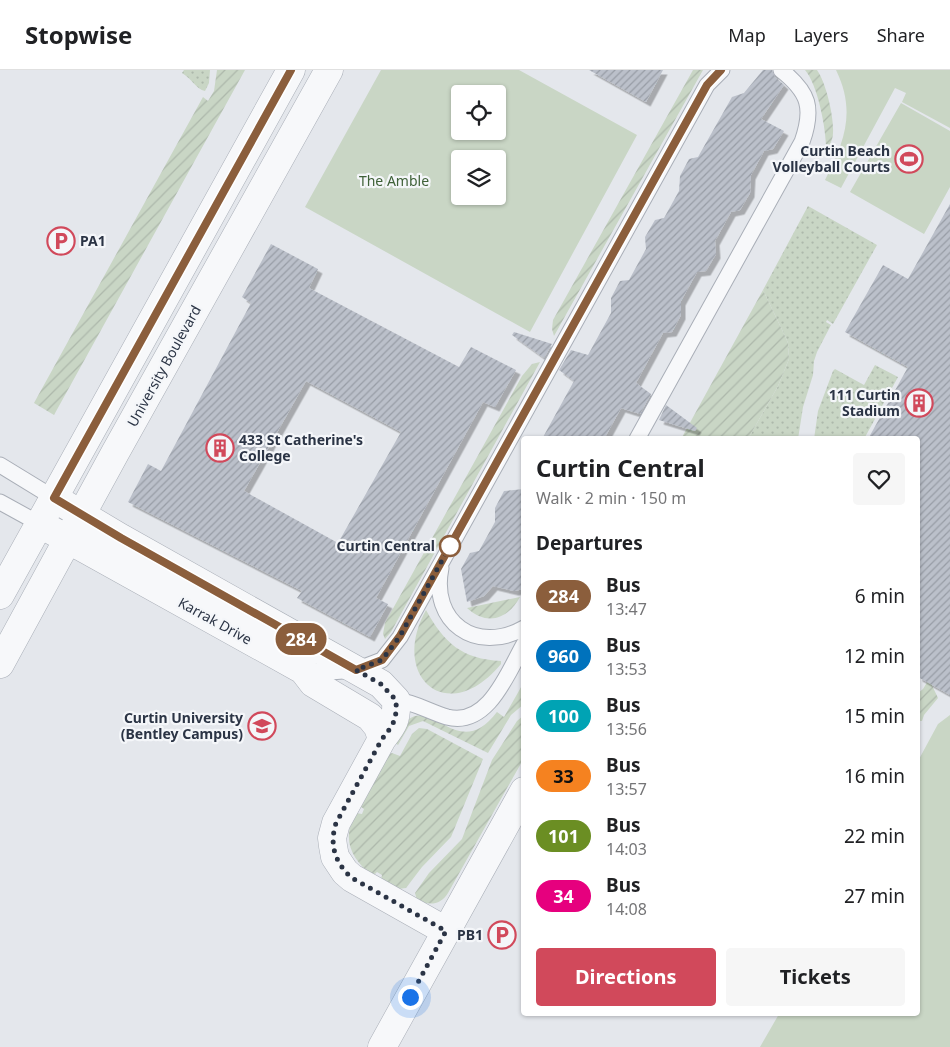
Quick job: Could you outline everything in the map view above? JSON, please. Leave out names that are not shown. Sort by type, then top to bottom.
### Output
[{"type":"street","points":[[0,595],[291,70]]},
{"type":"street","name":"University Boulevard","points":[[0,664],[329,70]]},
{"type":"street","name":"Karrak Drive","points":[[54,498],[121,538],[381,684],[396,700]]},
{"type":"street","name":"Karrak Drive","points":[[40,524],[303,670],[313,682],[370,716],[378,727],[382,739]]},
{"type":"street","points":[[396,700],[397,715],[391,728],[382,739],[336,823],[332,838],[335,857],[345,872],[352,878],[446,931]]},
{"type":"street","points":[[382,1047],[521,796]]},
{"type":"lane","points":[[303,670],[330,672],[356,670],[382,660],[400,636],[707,85],[722,70]]},
{"type":"lane","points":[[639,436],[802,142],[807,127],[808,111],[805,98],[800,87],[781,70]]},
{"type":"lane","points":[[0,466],[54,498]]},
{"type":"lane","points":[[0,502],[40,524]]},
{"type":"lane","points":[[443,560],[438,582],[440,598],[453,622],[462,630],[477,637],[490,638],[502,637],[521,629]]},
{"type":"lane","points":[[396,700],[407,701],[447,717],[469,717],[492,700],[521,649]]},
{"type":"green space","points":[[184,70],[210,70],[209,83],[205,91],[182,73]]},
{"type":"green space","points":[[217,70],[245,70],[54,415],[34,403],[203,97],[208,101],[214,91]]},
{"type":"green space","name":"The Amble","points":[[381,70],[519,70],[637,135],[530,332],[305,207]]},
{"type":"green space","points":[[693,70],[703,70],[554,336],[552,329],[553,320]]},
{"type":"green space","points":[[805,70],[817,70],[829,100],[833,133],[832,141],[826,152],[825,133],[818,97]]},
{"type":"green space","points":[[836,70],[950,70],[950,128],[902,102],[906,93],[895,88],[841,188],[825,180],[838,152],[846,126],[846,99]]},
{"type":"green space","name":"Curtin Beach Volleyball Courts","points":[[901,103],[950,131],[950,187],[924,234],[850,192]]},
{"type":"green space","points":[[808,206],[877,245],[833,324],[827,320],[826,322],[831,325],[814,361],[813,375],[803,407],[798,436],[750,436],[778,386],[789,359],[788,343],[763,290]]},
{"type":"green space","points":[[763,290],[788,343],[789,359],[778,386],[750,436],[683,436]]},
{"type":"green space","points":[[540,362],[391,632],[385,639],[383,634],[385,623],[522,376],[532,364]]},
{"type":"green space","points":[[875,365],[898,377],[866,436],[814,436],[818,411],[833,371],[835,369],[864,385]]},
{"type":"green space","points":[[520,597],[509,611],[496,618],[482,617],[474,614],[467,608]]},
{"type":"green space","points":[[426,610],[440,632],[456,647],[475,657],[501,661],[501,664],[481,683],[461,692],[444,693],[429,686],[419,673],[415,655],[416,634]]},
{"type":"green space","points":[[929,679],[938,698],[924,715],[922,721],[920,721],[920,691]]},
{"type":"green space","points":[[521,687],[521,707],[511,715],[488,753],[423,721],[409,726],[398,745],[394,742],[407,721],[418,716],[428,717],[459,731],[471,731],[484,726],[497,712],[504,717]]},
{"type":"green space","points":[[950,715],[950,1047],[760,1047],[778,1016],[920,1016],[920,757],[938,724]]},
{"type":"green space","points":[[521,718],[521,763],[445,897],[438,902],[430,904],[417,900],[415,893],[429,873],[462,839],[492,760]]},
{"type":"green space","points":[[419,728],[427,729],[483,759],[451,837],[422,867],[406,888],[398,889],[381,880],[382,875],[377,872],[373,876],[359,863],[351,848],[349,831],[356,813],[362,814],[364,809],[360,804],[387,755],[392,753],[400,756],[412,734]]},
{"type":"building","points":[[589,70],[663,70],[646,102]]},
{"type":"building","points":[[763,70],[772,70],[775,77],[784,85],[761,119],[784,131],[773,149],[764,151],[751,175],[750,193],[740,210],[731,212],[715,241],[716,254],[706,271],[697,272],[681,301],[681,315],[672,332],[663,333],[636,383],[651,394],[640,414],[621,408],[606,436],[544,436],[574,381],[559,370],[571,350],[588,355],[611,313],[611,298],[620,281],[629,280],[646,249],[645,237],[655,220],[664,218],[679,191],[680,176],[689,159],[698,157],[732,97],[744,93]]},
{"type":"building","name":"111 Curtin Stadium","points":[[950,204],[950,695],[920,678],[920,436],[870,436],[908,367],[845,332],[883,265],[908,279]]},
{"type":"building","name":"433 St Catherine's College","points":[[271,244],[318,269],[309,288],[459,367],[471,347],[516,370],[495,407],[483,402],[376,598],[388,604],[370,637],[297,598],[302,591],[128,502],[148,464],[161,471],[251,303],[242,297]],"holes":[[[306,381],[401,432],[338,543],[244,491]]]},
{"type":"building","points":[[514,332],[552,344],[544,358],[512,335]]},
{"type":"building","points":[[666,405],[697,428],[695,431],[659,420]]},
{"type":"building","points":[[521,489],[521,590],[514,591],[493,586],[484,596],[467,602],[461,569],[470,553],[479,551],[495,522],[495,508],[504,491]]},
{"type":"bus line","name":"284","points":[[291,70],[54,498],[121,538],[356,670],[382,660],[400,636],[707,85],[721,70]]},
{"type":"place","name":"Curtin Beach Volleyball Courts","points":[[909,159]]},
{"type":"place","name":"PA1","points":[[61,241]]},
{"type":"place","name":"111 Curtin Stadium","points":[[919,403]]},
{"type":"place","name":"433 St Catherine's College","points":[[220,448]]},
{"type":"place","name":"Curtin Central","points":[[450,546]]},
{"type":"place","name":"Curtin University (Bentley Campus)","points":[[262,726]]},
{"type":"place","name":"PB1","points":[[502,935]]},
{"type":"route","points":[[410,997],[446,931],[352,878],[345,872],[335,857],[332,838],[336,823],[397,715],[396,700],[381,684],[356,670],[382,660],[400,636],[450,546]]}]
